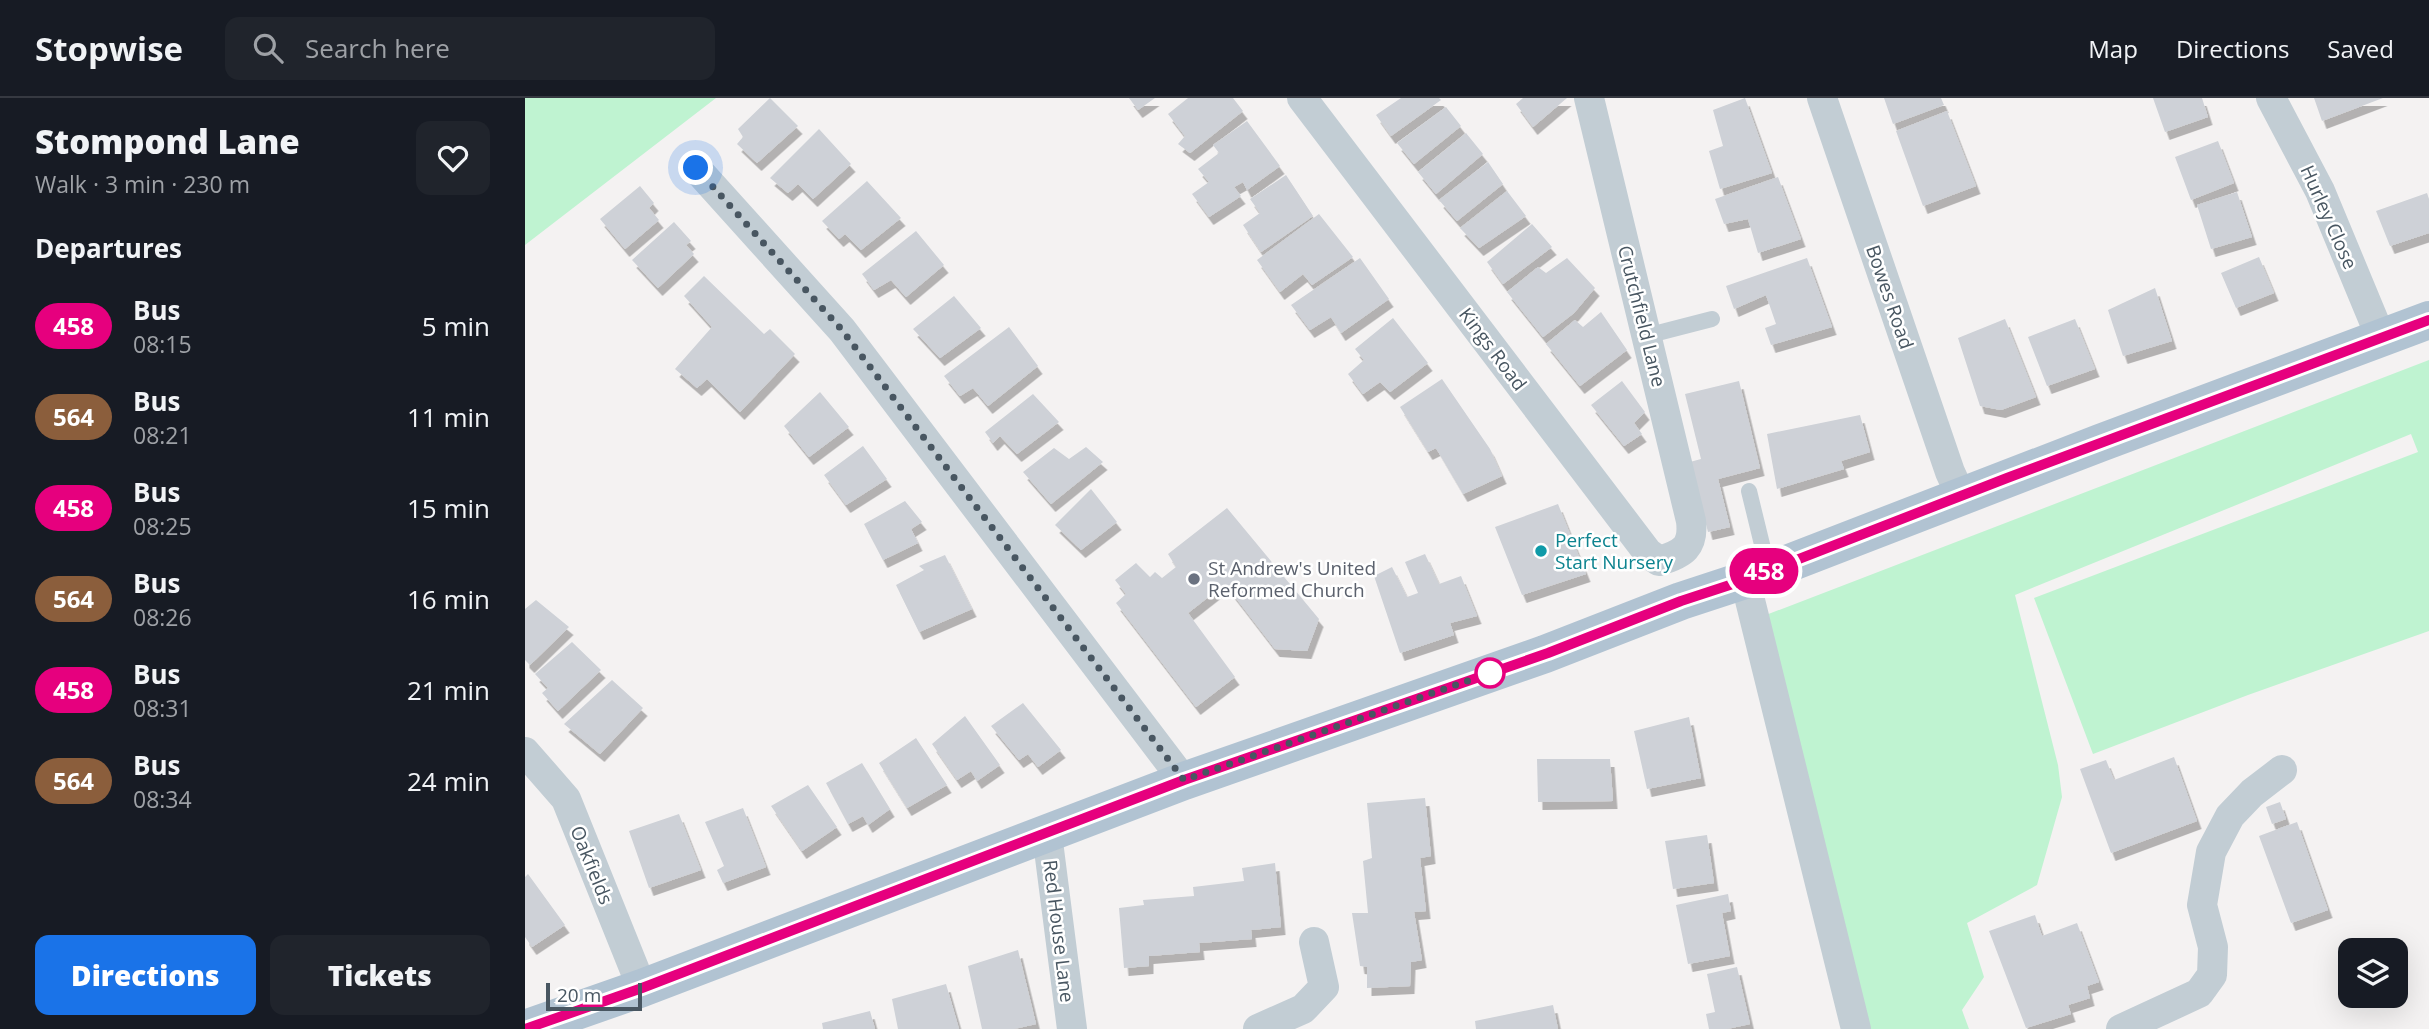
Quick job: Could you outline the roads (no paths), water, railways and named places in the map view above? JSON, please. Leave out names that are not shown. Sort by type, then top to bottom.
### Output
[{"type":"main road","points":[[525,1029],[642,988],[1184,780],[1548,653],[2429,320]]},
{"type":"street","name":"Kings Road","points":[[1302,98],[1648,553],[1659,561],[1670,558],[1689,544],[1693,535]]},
{"type":"street","name":"Crutchfield Lane","points":[[1589,98],[1693,535]]},
{"type":"street","name":"Bowes Road","points":[[1822,98],[1945,459],[1961,496]]},
{"type":"street","name":"Hurley Close","points":[[2271,98],[2320,191],[2381,338]]},
{"type":"street","points":[[696,168],[842,330],[1184,780]]},
{"type":"street","points":[[1756,575],[1856,1029]]},
{"type":"street","name":"Oakfields","points":[[525,752],[566,799],[642,988]]},
{"type":"street","points":[[2121,1029],[2199,993],[2213,975],[2213,947],[2202,905],[2211,852],[2229,816],[2252,793],[2282,770]]},
{"type":"street","name":"Red House Lane","points":[[1047,834],[1072,1029]]},
{"type":"street","points":[[1258,1029],[1303,1009],[1324,987],[1314,942]]},
{"type":"lane","points":[[1646,336],[1712,319]]},
{"type":"lane","points":[[1749,491],[1756,575]]},
{"type":"place","name":"Perfect Start Nursery","points":[[1541,551]]},
{"type":"place","name":"St Andrew's United Reformed Church","points":[[1194,579]]}]
